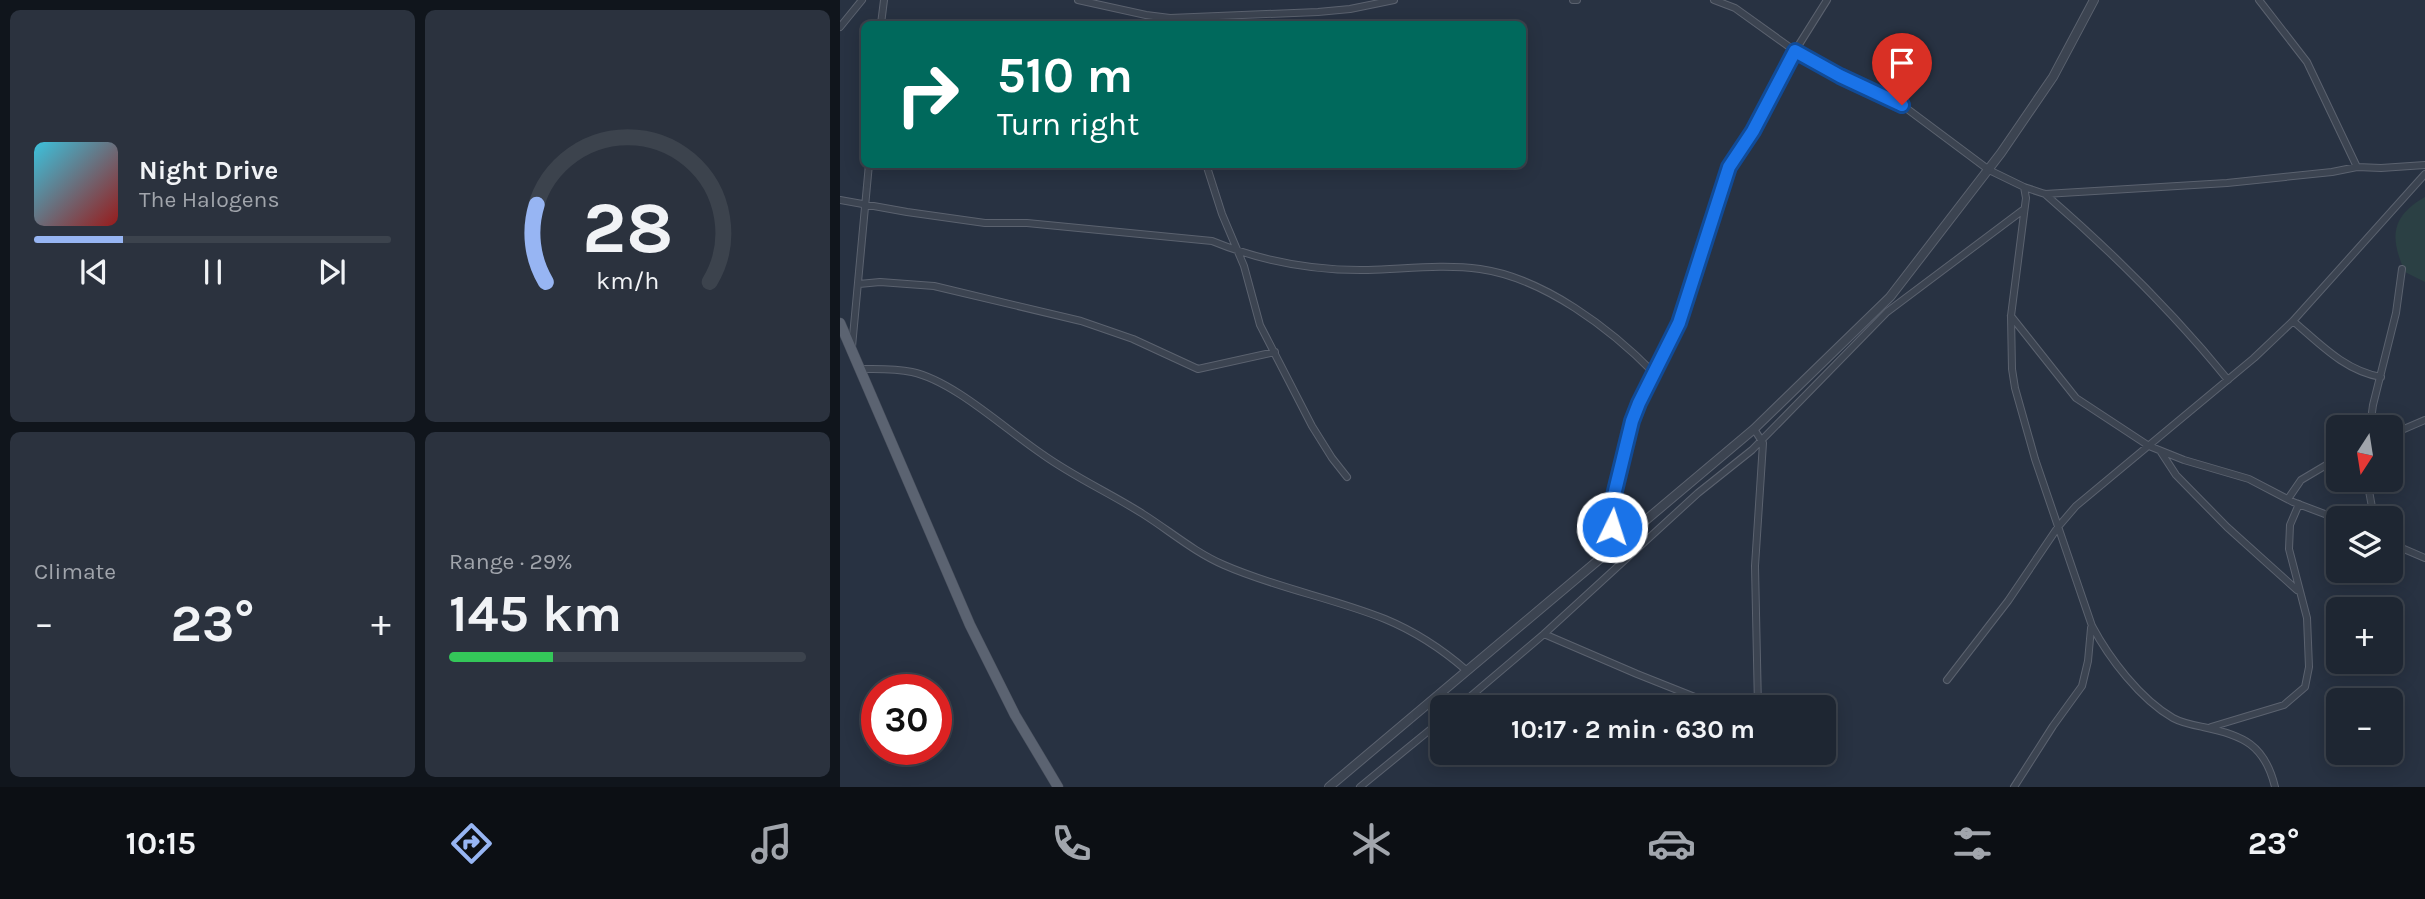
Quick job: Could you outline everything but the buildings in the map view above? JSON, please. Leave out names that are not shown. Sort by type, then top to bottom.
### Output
[{"type":"main road","points":[[840,323],[970,625],[1015,715],[1058,787]]},
{"type":"street","points":[[840,26],[862,0]]},
{"type":"street","points":[[881,21],[884,0]]},
{"type":"street","points":[[1078,0],[1170,18],[1339,10],[1394,0]]},
{"type":"street","points":[[1714,0],[1735,8],[1795,51],[1902,105],[1989,170],[2045,194],[2227,183],[2357,167],[2425,165]]},
{"type":"street","points":[[1619,542],[1612,527],[1611,512],[1632,421],[1679,323],[1729,167],[1753,131],[1795,51],[1827,0]]},
{"type":"street","points":[[1329,787],[1754,429],[1890,297],[1989,170],[2053,77],[2094,0]]},
{"type":"street","points":[[2259,0],[2307,62],[2357,167]]},
{"type":"street","points":[[1213,21],[1216,17]]},
{"type":"street","points":[[852,352],[869,168]]},
{"type":"street","points":[[1207,168],[1222,214],[1240,252],[1260,325],[1312,426],[1332,458],[1348,477]]},
{"type":"street","points":[[1947,680],[2076,506],[2228,380],[2293,321],[2425,174]]},
{"type":"street","points":[[2024,187],[2026,198],[2011,316],[2015,388],[2091,626],[2124,674],[2157,706],[2174,719],[2232,734],[2257,749],[2270,769],[2275,787]]},
{"type":"street","points":[[2045,194],[2120,261],[2174,317],[2228,380]]},
{"type":"street","points":[[840,200],[985,223],[1027,223],[1186,237],[1212,241],[1240,252],[1284,263],[1342,269],[1452,267],[1496,272],[1532,285],[1569,305],[1632,350],[1655,373]]},
{"type":"street","points":[[1472,695],[1545,634],[1698,493],[1762,440],[1873,324],[2023,210]]},
{"type":"street","points":[[2373,415],[2396,313],[2402,269]]},
{"type":"street","points":[[859,284],[880,282],[934,286],[1081,321],[1133,339],[1198,369],[1275,352]]},
{"type":"street","points":[[2011,316],[2076,398],[2149,446],[2249,479],[2326,514]]},
{"type":"street","points":[[2293,321],[2342,363],[2356,371],[2381,377]]},
{"type":"street","points":[[859,369],[890,368],[915,373],[943,385],[1009,429],[1046,458],[1145,514],[1199,552],[1223,565],[1269,583],[1388,620],[1448,655],[1466,670]]},
{"type":"street","points":[[2403,429],[2425,419]]},
{"type":"street","points":[[1754,429],[1762,440],[1755,566],[1758,695]]},
{"type":"street","points":[[2161,452],[2176,475],[2227,527],[2300,592]]},
{"type":"street","points":[[2288,499],[2301,480],[2326,465]]},
{"type":"street","points":[[2209,728],[2284,705],[2305,687],[2308,678],[2307,618],[2289,540],[2290,525],[2299,504]]},
{"type":"street","points":[[2403,549],[2425,558]]},
{"type":"street","points":[[2014,787],[2082,687],[2088,661],[2091,626]]},
{"type":"street","points":[[1545,634],[1690,695]]},
{"type":"street","points":[[1360,787],[1430,730]]},
{"type":"green space","points":[[2425,197],[2425,282],[2405,272],[2397,249],[2396,229],[2405,212]]},
{"type":"route","points":[[1612,527],[1611,512],[1632,421],[1679,323],[1729,167],[1753,131],[1795,51],[1902,105]]}]
